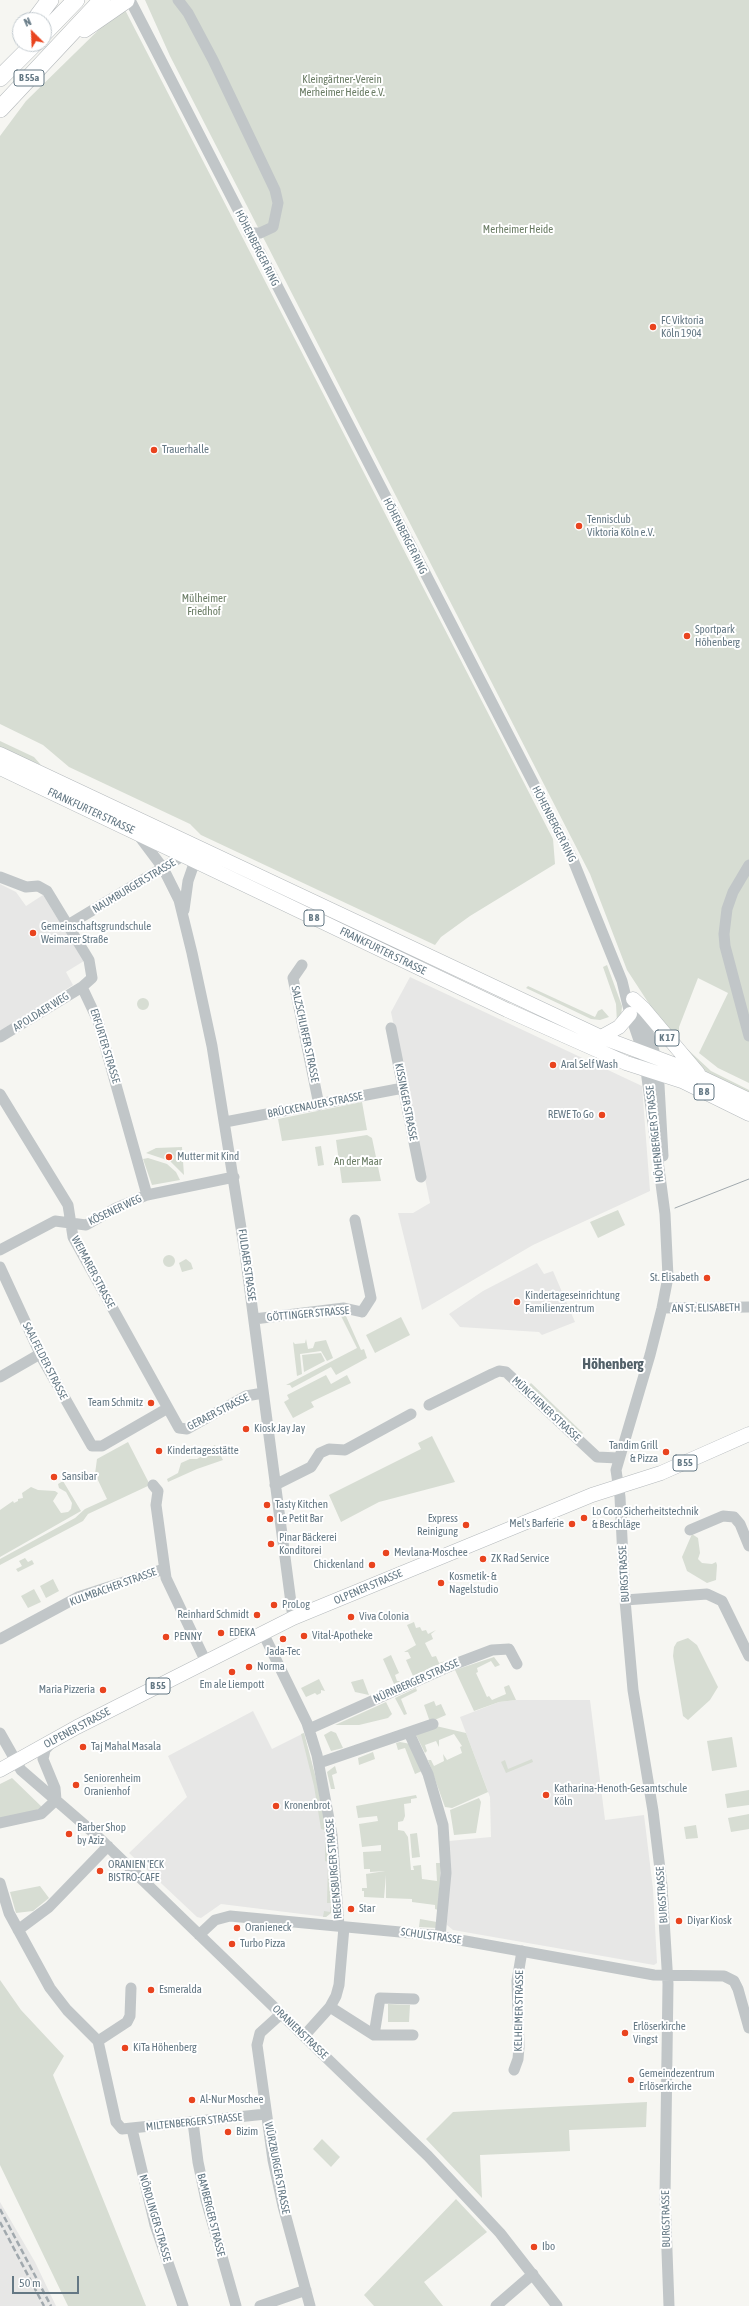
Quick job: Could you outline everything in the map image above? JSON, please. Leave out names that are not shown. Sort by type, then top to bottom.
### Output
[{"type":"highway","points":[[41,12],[50,0]]},
{"type":"highway","points":[[52,26],[76,0]]},
{"type":"highway","name":"B 55a","points":[[0,109],[102,0]]},
{"type":"highway","points":[[58,47],[126,0]]},
{"type":"highway","points":[[0,69],[12,52]]},
{"type":"highway","name":"B 55a","points":[[0,78],[26,52]]},
{"type":"main road","name":"FRANKFURTER STRASSE","points":[[0,754],[199,846],[601,1037],[702,1078],[749,1100]]},
{"type":"main road","name":"FRANKFURTER STRASSE","points":[[0,768],[136,831],[189,859],[507,1010],[626,1063],[682,1082],[749,1114]]},
{"type":"main road","points":[[507,1010],[514,996]]},
{"type":"main road","name":"K 17","points":[[633,999],[644,1009],[702,1078]]},
{"type":"main road","points":[[601,1037],[619,1027],[630,1014]]},
{"type":"main road","name":"OLPENER STRASSE","points":[[0,1770],[293,1618],[592,1495],[661,1474],[749,1434]]},
{"type":"street","name":"HÖHENBERGER RING","points":[[130,0],[573,860],[622,981],[630,1014],[650,1057]]},
{"type":"street","points":[[178,0],[188,13],[213,60],[276,190],[278,203],[273,227],[260,234],[249,233]]},
{"type":"street","name":"FULDAER STRASSE","points":[[136,831],[163,868],[174,890],[183,914],[206,1019],[226,1122],[234,1177],[293,1618]]},
{"type":"street","name":"NAUMBURGER STRASSE","points":[[68,925],[163,868],[189,859],[199,846]]},
{"type":"street","name":"FULDAER STRASSE","points":[[183,914],[189,859]]},
{"type":"street","points":[[749,865],[733,892],[727,909],[724,934],[734,982],[749,1036]]},
{"type":"street","points":[[0,877],[26,887],[38,886],[47,891],[89,960],[92,978],[82,987]]},
{"type":"street","name":"SALZSCHLIRFER STRASSE","points":[[302,965],[293,978],[319,1105]]},
{"type":"street","name":"K 17","points":[[622,981],[633,999],[648,1031],[650,1057]]},
{"type":"street","name":"APOLDAER WEG","points":[[0,1037],[82,987]]},
{"type":"street","name":"ERFURTER STRASSE","points":[[82,987],[98,1021],[147,1195]]},
{"type":"street","name":"KISSINGER STRASSE","points":[[391,1028],[421,1177]]},
{"type":"street","name":"HÖHENBERGER STRASSE","points":[[618,1487],[616,1470],[618,1458],[628,1435],[662,1308],[668,1277],[665,1214],[667,1198],[650,1057]]},
{"type":"street","name":"BRÜCKENAUER STRASSE","points":[[226,1122],[403,1088]]},
{"type":"street","name":"WEIMARER STRASSE","points":[[0,1094],[68,1205],[73,1237],[168,1408]]},
{"type":"street","name":"KÖSENER WEG","points":[[0,1250],[55,1221],[86,1225],[116,1208],[147,1195],[234,1177]]},
{"type":"street","name":"GÖTTINGER STRASSE","points":[[254,1319],[344,1308],[362,1312],[371,1298],[355,1220]]},
{"type":"street","name":"SAALFELDER STRASSE","points":[[0,1267],[40,1354],[92,1446],[99,1447],[168,1408]]},
{"type":"street","name":"AN ST. ELISABETH","points":[[662,1308],[749,1307]]},
{"type":"street","points":[[0,1377],[40,1354]]},
{"type":"street","name":"MÜNCHENER STRASSE","points":[[429,1405],[499,1371],[506,1372],[598,1457],[618,1458]]},
{"type":"street","name":"GERAER STRASSE","points":[[168,1408],[179,1428],[185,1430],[246,1396],[263,1393]]},
{"type":"street","points":[[275,1485],[311,1467],[320,1453],[329,1448],[345,1450],[411,1414]]},
{"type":"street","points":[[153,1485],[158,1491],[156,1505],[164,1569],[167,1580],[206,1662]]},
{"type":"street","name":"BURGSTRASSE","points":[[618,1487],[625,1600],[633,1690],[654,1819],[662,1886],[667,1975],[665,2196],[669,2306]]},
{"type":"street","points":[[690,1530],[723,1516],[734,1517],[740,1524],[749,1546]]},
{"type":"street","name":"KULMBACHER STRASSE","points":[[0,1639],[78,1598],[164,1569]]},
{"type":"street","points":[[625,1600],[707,1594],[722,1601],[749,1656]]},
{"type":"street","name":"REGENSBURGER STRASSE","points":[[263,1633],[310,1729],[319,1763],[332,1835],[342,1927],[339,1985],[330,2007],[304,2036]]},
{"type":"street","name":"NÜRNBERGER STRASSE","points":[[310,1729],[455,1664],[492,1650],[508,1649],[517,1664]]},
{"type":"street","points":[[319,1763],[433,1724]]},
{"type":"street","name":"ORANIENSTRASSE","points":[[0,1733],[21,1770],[108,1846],[437,2165],[500,2233],[557,2306]]},
{"type":"street","points":[[409,1733],[428,1774],[443,1825],[446,1882],[440,1937]]},
{"type":"street","points":[[0,1823],[41,1814],[56,1800],[55,1788],[44,1760],[46,1748],[54,1741]]},
{"type":"street","points":[[18,1930],[49,1907],[108,1846]]},
{"type":"street","points":[[0,1883],[9,1913],[50,1988],[67,2010],[98,2042],[127,2022],[130,2016],[131,1988]]},
{"type":"street","name":"SCHULSTRASSE","points":[[199,1935],[215,1920],[230,1916],[440,1937],[654,1975],[724,1976],[734,1981],[738,1989],[749,2028]]},
{"type":"street","name":"KELHEIMER STRASSE","points":[[514,2070],[518,2059],[519,2047],[517,1981],[522,1951]]},
{"type":"street","points":[[374,2035],[380,1998],[414,1999]]},
{"type":"street","points":[[330,2007],[374,2035],[413,2035]]},
{"type":"street","name":"WÜRZBURGER STRASSE","points":[[281,2014],[260,2033],[257,2039],[266,2114],[283,2206],[310,2306]]},
{"type":"street","name":"NÖRDLINGER STRASSE","points":[[98,2042],[116,2122],[127,2129],[155,2225],[183,2306]]},
{"type":"street","name":"MILTENBERGER STRASSE","points":[[127,2129],[266,2114]]},
{"type":"street","name":"BAMBERGER STRASSE","points":[[193,2122],[198,2162],[206,2200],[236,2306]]},
{"type":"street","points":[[496,2306],[533,2274]]},
{"type":"street","points":[[260,2306],[306,2290]]},
{"type":"shaded area","name":"Gemeinschaftsgrundschule Weimarer Straße","points":[[0,884],[16,892],[26,906],[43,895],[84,961],[66,972],[73,985],[0,1031]]},
{"type":"shaded area","points":[[410,977],[642,1086],[650,1191],[533,1245],[422,1310],[398,1213],[413,1213],[430,1203],[391,1012]]},
{"type":"shaded area","name":"Kindertageseinrichtung Familienzentrum","points":[[537,1263],[544,1274],[553,1271],[575,1322],[542,1335],[539,1332],[460,1327],[449,1314],[483,1291]]},
{"type":"shaded area","points":[[516,1700],[590,1700],[605,1820],[644,1815],[653,1889],[657,1963],[654,1965],[453,1930],[447,1925],[449,1841],[491,1837],[490,1797],[460,1717],[499,1702]]},
{"type":"shaded area","name":"Kronenbrot","points":[[253,1711],[272,1749],[304,1733],[319,1792],[326,1829],[331,1913],[326,1917],[221,1904],[201,1918],[197,1917],[129,1853],[187,1797],[168,1756]]},
{"type":"shaded area","points":[[0,2202],[35,2262],[56,2306],[0,2306]]},
{"type":"green space","name":"Merheimer Heide","points":[[145,0],[749,0],[749,1083],[718,1068],[699,1053],[728,993],[698,978],[679,1027],[679,1038],[674,1042],[627,970],[590,874],[170,56]]},
{"type":"green space","name":"Mülheimer Friedhof","points":[[123,6],[553,839],[555,864],[470,916],[441,937],[435,945],[201,835],[190,824],[69,767],[43,745],[0,724],[0,136],[26,101]]},
{"type":"green space","points":[[0,741],[34,757],[41,765],[0,749]]},
{"type":"green space","points":[[607,965],[622,1006],[621,1018],[617,1023],[616,1004],[603,967]]},
{"type":"green space","points":[[528,986],[595,1017],[598,1011],[602,1009],[609,1017],[600,1020],[591,1019],[526,988]]},
{"type":"green space","points":[[143,998],[147,1000],[149,1004],[147,1008],[143,1010],[139,1008],[137,1004],[139,1000]]},
{"type":"green space","points":[[684,1046],[711,1071],[749,1090],[749,1093],[707,1073],[697,1065]]},
{"type":"green space","points":[[362,1102],[367,1130],[282,1141],[278,1119]]},
{"type":"green space","name":"An der Maar","points":[[367,1135],[372,1138],[381,1181],[342,1183],[336,1140]]},
{"type":"green space","points":[[321,1146],[324,1165],[318,1166],[315,1147]]},
{"type":"green space","points":[[182,1147],[184,1175],[170,1161],[146,1153],[156,1148]]},
{"type":"green space","points":[[148,1158],[167,1164],[176,1172],[180,1180],[152,1185],[143,1159]]},
{"type":"green space","points":[[618,1210],[625,1225],[598,1238],[590,1222]]},
{"type":"green space","points":[[167,1255],[171,1255],[175,1261],[171,1267],[167,1267],[163,1263],[163,1259]]},
{"type":"green space","points":[[186,1259],[191,1263],[193,1269],[182,1272],[179,1263]]},
{"type":"green space","points":[[340,1314],[346,1316],[361,1350],[364,1349],[367,1358],[336,1375],[331,1367],[292,1388],[290,1385],[286,1385],[357,1348]]},
{"type":"green space","points":[[401,1317],[410,1335],[375,1353],[366,1335]]},
{"type":"green space","points":[[306,1339],[308,1349],[313,1348],[315,1342],[326,1340],[333,1358],[327,1361],[321,1351],[300,1354],[302,1374],[297,1376],[293,1342],[295,1344],[305,1343]]},
{"type":"green space","points":[[321,1353],[325,1361],[304,1372],[302,1355]]},
{"type":"green space","points":[[326,1375],[331,1384],[347,1375],[351,1383],[311,1402],[314,1407],[293,1418],[284,1402],[289,1399],[287,1395]]},
{"type":"green space","points":[[531,1383],[583,1433],[581,1435],[529,1385]]},
{"type":"green space","points":[[432,1436],[455,1482],[379,1502],[341,1522],[329,1495],[421,1449],[418,1443]]},
{"type":"green space","points":[[128,1442],[150,1485],[88,1514],[83,1521],[0,1565],[0,1559],[75,1518],[85,1509],[107,1499],[95,1474],[97,1459]]},
{"type":"green space","points":[[215,1445],[223,1460],[197,1469],[168,1482],[167,1479],[178,1473],[181,1463],[190,1459],[197,1459],[209,1452],[211,1456],[209,1448]]},
{"type":"green space","points":[[63,1481],[81,1511],[0,1557],[0,1510],[13,1501],[14,1503],[18,1501],[18,1499],[23,1498],[22,1493],[31,1487],[38,1490],[55,1491],[58,1493],[53,1501],[61,1513],[68,1512],[71,1509],[72,1503],[66,1492],[59,1488],[58,1484]]},
{"type":"green space","points":[[692,1534],[698,1538],[700,1553],[698,1559],[702,1563],[712,1564],[716,1562],[716,1580],[707,1583],[687,1571],[682,1557]]},
{"type":"green space","points":[[25,1558],[28,1562],[32,1560],[34,1564],[18,1572],[16,1569],[22,1566],[19,1561]]},
{"type":"green space","points":[[53,1579],[59,1591],[46,1598],[40,1586]]},
{"type":"green space","points":[[34,1589],[41,1602],[28,1608],[21,1596]]},
{"type":"green space","points":[[414,1622],[416,1628],[420,1627],[422,1631],[426,1630],[428,1634],[436,1630],[431,1634],[433,1639],[425,1643],[432,1657],[436,1656],[439,1663],[448,1660],[413,1676],[406,1660],[411,1658],[408,1652],[404,1652],[416,1645],[407,1625]]},
{"type":"green space","points":[[688,1638],[697,1645],[718,1687],[710,1700],[688,1720],[683,1716],[673,1656],[674,1647],[677,1642]]},
{"type":"green space","points":[[391,1655],[399,1673],[395,1675],[397,1681],[402,1681],[394,1684],[383,1659]]},
{"type":"green space","points":[[494,1657],[500,1665],[495,1667],[491,1661],[477,1668],[478,1672],[476,1673],[487,1697],[489,1696],[492,1700],[506,1694],[504,1687],[509,1685],[516,1700],[499,1702],[474,1711],[455,1670]]},
{"type":"green space","points":[[319,1679],[325,1691],[321,1690],[321,1693],[317,1695],[315,1693],[306,1697],[301,1688]]},
{"type":"green space","points":[[363,1679],[369,1695],[355,1692],[351,1682]]},
{"type":"green space","points":[[416,1688],[417,1691],[401,1699],[407,1714],[404,1715],[395,1698]]},
{"type":"green space","points":[[434,1701],[436,1706],[441,1704],[446,1715],[430,1722],[424,1705]]},
{"type":"green space","points":[[386,1702],[392,1714],[388,1718],[359,1725],[335,1725]]},
{"type":"green space","points":[[436,1726],[466,1733],[488,1792],[452,1808],[445,1807],[428,1760],[431,1760],[434,1766],[444,1761],[443,1754],[447,1760],[462,1753],[460,1747],[462,1746],[454,1734],[439,1740],[439,1747],[436,1741],[425,1745],[427,1751],[425,1753],[416,1735]]},
{"type":"green space","points":[[331,1731],[336,1733],[343,1748],[331,1751],[324,1735]]},
{"type":"green space","points":[[304,1733],[317,1782],[326,1833],[324,1833],[324,1830],[321,1829],[314,1786],[301,1734]]},
{"type":"green space","points":[[732,1737],[737,1767],[712,1771],[707,1741]]},
{"type":"green space","points":[[400,1742],[411,1744],[422,1771],[415,1774],[405,1748],[398,1750],[396,1743]]},
{"type":"green space","points":[[373,1752],[375,1759],[359,1765],[358,1758]]},
{"type":"green space","points":[[532,1759],[533,1762],[506,1773],[501,1762],[505,1760],[508,1769]]},
{"type":"green space","points":[[335,1766],[337,1773],[332,1775],[335,1789],[331,1789],[327,1772]]},
{"type":"green space","points":[[12,1778],[43,1808],[0,1821],[0,1784]]},
{"type":"green space","points":[[749,1790],[749,1805],[727,1808],[725,1794]]},
{"type":"green space","points":[[416,1795],[417,1798],[411,1799],[411,1803],[404,1804],[405,1816],[403,1821],[398,1822],[398,1830],[404,1831],[408,1837],[411,1870],[414,1870],[413,1866],[421,1865],[422,1879],[437,1881],[436,1863],[441,1863],[438,1910],[435,1909],[435,1905],[412,1902],[412,1899],[386,1898],[386,1875],[384,1898],[364,1897],[364,1891],[362,1891],[362,1888],[367,1888],[366,1874],[385,1871],[370,1872],[370,1869],[364,1869],[363,1852],[381,1851],[381,1845],[362,1847],[359,1824],[378,1821],[377,1816],[358,1818],[356,1806]]},
{"type":"green space","points":[[479,1798],[481,1802],[476,1833],[454,1835],[450,1810]]},
{"type":"green space","points":[[749,1814],[749,1829],[731,1832],[728,1818]]},
{"type":"green space","points":[[696,1825],[698,1838],[686,1839],[684,1827]]},
{"type":"green space","points":[[417,1833],[420,1857],[412,1858],[410,1834]]},
{"type":"green space","points":[[325,1842],[327,1842],[332,1907],[331,1913],[326,1917],[323,1917],[324,1911],[330,1912],[331,1903],[327,1903],[328,1862],[325,1861]]},
{"type":"green space","points":[[40,1886],[49,1898],[33,1911],[16,1913],[10,1892]]},
{"type":"green space","points":[[420,1919],[437,1922],[437,1928],[419,1927]]},
{"type":"green space","points":[[0,1980],[21,2010],[64,2056],[53,2075],[146,2306],[68,2306],[0,2165]]},
{"type":"green space","points":[[388,2004],[410,2005],[409,2022],[388,2022]]},
{"type":"green space","points":[[647,2102],[646,2127],[569,2130],[570,2151],[480,2155],[482,2198],[426,2139],[453,2112]]},
{"type":"green space","points":[[322,2139],[340,2157],[331,2167],[313,2149]]},
{"type":"green space","points":[[456,2199],[487,2232],[424,2282],[443,2306],[374,2306],[364,2295]]},
{"type":"tram line","points":[[675,1208],[749,1179]]},
{"type":"railway","points":[[0,2209],[51,2306]]},
{"type":"railway","points":[[0,2222],[44,2306]]},
{"type":"place","name":"FC Viktoria Köln 1904","points":[[653,327]]},
{"type":"place","name":"Trauerhalle","points":[[154,450]]},
{"type":"place","name":"Tennisclub Viktoria Köln e.V.","points":[[579,526]]},
{"type":"place","name":"Sportpark Höhenberg","points":[[687,636]]},
{"type":"place","name":"Gemeinschaftsgrundschule Weimarer Straße","points":[[33,933]]},
{"type":"place","name":"Aral Self Wash","points":[[553,1065]]},
{"type":"place","name":"REWE To Go","points":[[602,1115]]},
{"type":"place","name":"Mutter mit Kind","points":[[169,1157]]},
{"type":"place","name":"St. Elisabeth","points":[[707,1278]]},
{"type":"place","name":"Kindertageseinrichtung Familienzentrum","points":[[517,1302]]},
{"type":"place","name":"Team Schmitz","points":[[151,1403]]},
{"type":"place","name":"Kiosk Jay Jay","points":[[246,1429]]},
{"type":"place","name":"Kindertagesstätte","points":[[159,1451]]},
{"type":"place","name":"Tandim Grill & Pizza","points":[[666,1452]]},
{"type":"place","name":"Sansibar","points":[[54,1477]]},
{"type":"place","name":"Tasty Kitchen","points":[[267,1505]]},
{"type":"place","name":"Lo Coco Sicherheitstechnik & Beschläge","points":[[584,1518]]},
{"type":"place","name":"Le Petit Bar","points":[[270,1519]]},
{"type":"place","name":"Mel's Barferie","points":[[572,1524]]},
{"type":"place","name":"Express Reinigung","points":[[466,1525]]},
{"type":"place","name":"Pinar Bäckerei Konditorei","points":[[271,1544]]},
{"type":"place","name":"Mevlana-Moschee","points":[[386,1553]]},
{"type":"place","name":"ZK Rad Service","points":[[483,1559]]},
{"type":"place","name":"Chickenland","points":[[372,1565]]},
{"type":"place","name":"Kosmetik- & Nagelstudio","points":[[441,1583]]},
{"type":"place","name":"ProLog","points":[[274,1605]]},
{"type":"place","name":"Reinhard Schmidt","points":[[257,1615]]},
{"type":"place","name":"Viva Colonia","points":[[351,1617]]},
{"type":"place","name":"EDEKA","points":[[221,1633]]},
{"type":"place","name":"Vital-Apotheke","points":[[304,1636]]},
{"type":"place","name":"PENNY","points":[[166,1637]]},
{"type":"place","name":"Jada-Tec","points":[[283,1639]]},
{"type":"place","name":"Norma","points":[[249,1667]]},
{"type":"place","name":"Em ale Liempott","points":[[232,1672]]},
{"type":"place","name":"Maria Pizzeria","points":[[103,1690]]},
{"type":"place","name":"Taj Mahal Masala","points":[[83,1747]]},
{"type":"place","name":"Seniorenheim Oranienhof","points":[[76,1785]]},
{"type":"place","name":"Katharina-Henoth-Gesamtschule Köln","points":[[546,1795]]},
{"type":"place","name":"Kronenbrot","points":[[276,1806]]},
{"type":"place","name":"Barber Shop by Aziz","points":[[69,1834]]},
{"type":"place","name":"ORANIEN 'ECK BISTRO-CAFE","points":[[100,1871]]},
{"type":"place","name":"Star","points":[[351,1909]]},
{"type":"place","name":"Diyar Kiosk","points":[[679,1921]]},
{"type":"place","name":"Oranieneck","points":[[237,1928]]},
{"type":"place","name":"Turbo Pizza","points":[[232,1944]]},
{"type":"place","name":"Esmeralda","points":[[151,1990]]},
{"type":"place","name":"Erlöserkirche Vingst","points":[[625,2033]]},
{"type":"place","name":"KiTa Höhenberg","points":[[125,2048]]},
{"type":"place","name":"Gemeindezentrum Erlöserkirche","points":[[631,2080]]},
{"type":"place","name":"Al-Nur Moschee","points":[[192,2100]]},
{"type":"place","name":"Bizim","points":[[228,2132]]},
{"type":"place","name":"Ibo","points":[[534,2247]]},
{"type":"district","name":"Höhenberg","points":[[613,1364]]},
{"type":"park label","name":"Kleingärtner-Verein Merheimer Heide e.V.","points":[[342,86]]}]
